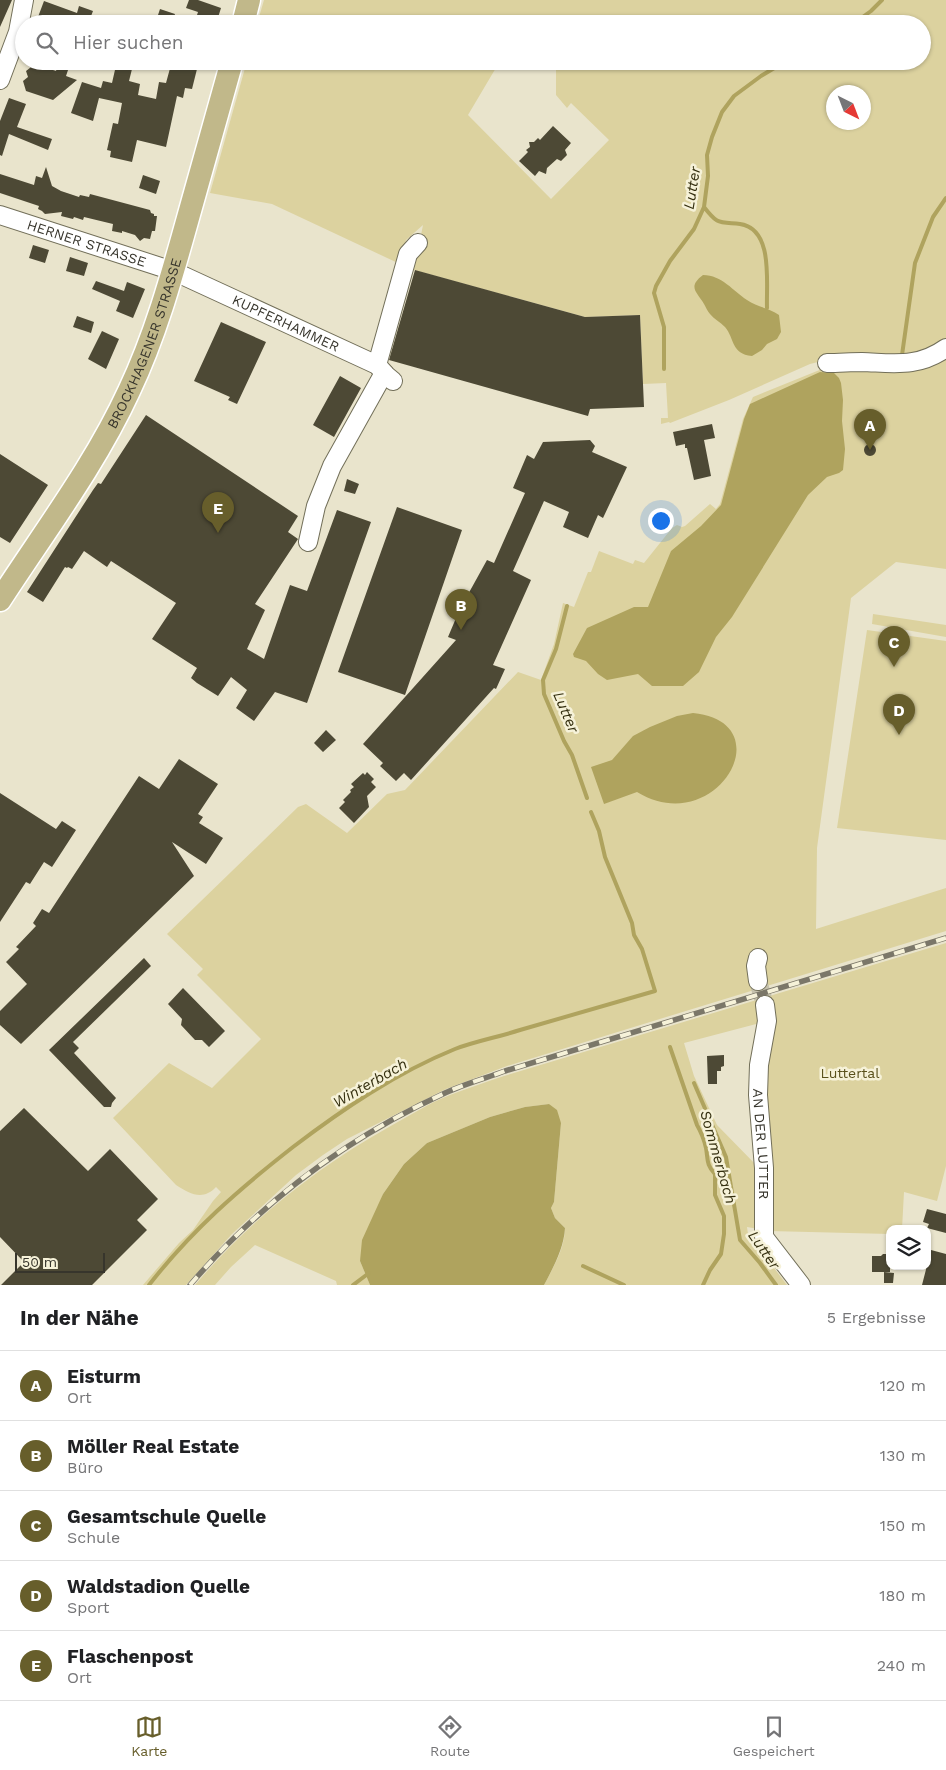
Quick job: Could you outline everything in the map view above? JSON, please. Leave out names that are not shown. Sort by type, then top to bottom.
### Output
[{"type":"main road","points":[[245,15],[249,0]]},
{"type":"main road","name":"BROCKHAGENER STRASSE","points":[[0,600],[71,493],[115,421],[132,383],[152,336],[173,271],[229,70]]},
{"type":"street","points":[[21,15],[24,0]]},
{"type":"street","points":[[1,72],[15,39]]},
{"type":"street","name":"HERNER STRASSE","points":[[0,216],[173,271]]},
{"type":"street","points":[[308,542],[316,506],[332,466],[385,373],[408,254],[418,243]]},
{"type":"street","name":"KUPFERHAMMER","points":[[173,271],[385,373]]},
{"type":"street","points":[[827,363],[909,364],[924,360],[946,348]]},
{"type":"street","points":[[758,958],[756,966],[758,982]]},
{"type":"street","name":"AN DER LUTTER","points":[[766,1013],[759,1065],[758,1095],[764,1168],[764,1237],[800,1285]]},
{"type":"green space","points":[[264,0],[946,0],[946,569],[896,562],[851,598],[817,848],[816,929],[946,888],[946,931],[507,1066],[446,1089],[347,1139],[296,1175],[232,1234],[186,1285],[143,1285],[179,1243],[193,1230],[221,1192],[216,1187],[206,1194],[196,1195],[176,1185],[113,1118],[169,1063],[212,1088],[261,1039],[197,975],[203,969],[167,934],[298,807],[306,804],[347,833],[387,794],[405,790],[518,672],[541,680],[554,644],[563,603],[574,607],[599,551],[633,564],[635,560],[644,563],[672,528],[677,525],[685,526],[710,504],[716,509],[720,504],[743,419],[753,397],[827,367],[826,360],[810,364],[729,400],[670,423],[661,424],[661,418],[668,418],[666,383],[643,384],[640,315],[585,317],[414,270],[423,225],[406,240],[400,264],[272,204],[210,193],[244,70],[495,70],[468,115],[551,199],[609,140],[571,103],[567,108],[556,95],[556,70],[931,70],[931,15],[260,15]]},
{"type":"green space","points":[[873,614],[946,625],[946,637],[872,624]]},
{"type":"green space","points":[[867,630],[946,641],[946,840],[837,828]]},
{"type":"green space","name":"Luttertal","points":[[946,943],[946,1166],[937,1201],[904,1192],[902,1225],[886,1225],[886,1234],[769,1231],[747,1227],[748,1234],[787,1285],[544,1285],[561,1250],[565,1228],[555,1218],[551,1208],[554,1202],[561,1123],[549,1104],[525,1107],[490,1117],[427,1143],[404,1164],[383,1194],[360,1261],[370,1285],[337,1285],[336,1281],[255,1245],[215,1285],[195,1285],[216,1261],[261,1217],[310,1178],[389,1127],[434,1102],[504,1076]],"holes":[[[760,1023],[759,1168],[717,1125],[694,1076],[684,1043]]]},
{"type":"shaded area","points":[[703,275],[722,281],[751,302],[779,315],[781,332],[777,339],[752,356],[740,352],[734,345],[725,327],[709,313],[696,293],[695,283]]},
{"type":"shaded area","points":[[820,372],[834,373],[841,383],[845,449],[843,470],[827,477],[808,495],[732,617],[716,637],[699,672],[683,686],[652,686],[638,674],[607,680],[598,674],[586,661],[574,657],[573,654],[587,628],[634,607],[648,607],[671,551],[701,526],[721,505],[744,419],[750,404]]},
{"type":"shaded area","points":[[693,713],[720,721],[734,736],[736,755],[729,774],[713,790],[692,801],[666,803],[637,792],[604,804],[591,767],[612,760],[633,736],[650,727],[677,716]]},
{"type":"shaded area","points":[[549,1104],[557,1110],[561,1123],[554,1202],[551,1208],[555,1218],[565,1228],[560,1250],[544,1285],[370,1285],[360,1261],[362,1240],[383,1194],[404,1164],[427,1143],[490,1117],[525,1107]]},
{"type":"building","points":[[0,0],[12,0],[0,27]]},
{"type":"building","points":[[189,0],[198,0],[221,8],[219,15],[197,15],[198,12],[186,8]]},
{"type":"building","points":[[44,1],[77,13],[79,6],[93,11],[91,15],[39,15]]},
{"type":"building","points":[[160,9],[175,14],[175,15],[158,15]]},
{"type":"building","points":[[27,70],[68,70],[66,76],[77,80],[53,100],[26,91],[23,81],[28,77]]},
{"type":"building","points":[[115,70],[132,70],[129,81],[140,84],[138,95],[156,99],[159,82],[166,83],[170,70],[197,70],[192,89],[185,88],[183,98],[177,96],[166,147],[137,140],[132,162],[110,157],[111,151],[107,150],[113,123],[118,124],[122,103],[99,98],[93,121],[71,113],[82,82],[101,88],[103,81],[112,83]]},
{"type":"building","points":[[9,98],[26,104],[17,127],[52,139],[48,150],[9,134],[2,156],[0,155],[0,121]]},
{"type":"building","points":[[553,126],[571,143],[565,150],[567,155],[561,161],[557,159],[547,168],[546,174],[539,171],[535,176],[519,161],[528,152],[526,150],[530,147],[529,142],[534,142],[538,138],[540,140]]},
{"type":"building","points":[[46,167],[52,186],[61,191],[79,197],[80,195],[89,197],[90,194],[150,210],[154,216],[157,216],[155,231],[152,231],[150,239],[144,238],[140,241],[135,235],[122,231],[122,233],[112,231],[113,224],[84,217],[83,220],[74,217],[73,219],[61,216],[62,212],[45,214],[38,209],[39,206],[0,193],[0,174],[34,185],[36,176],[42,178]]},
{"type":"building","points":[[143,175],[160,181],[156,194],[139,188]]},
{"type":"building","points":[[33,245],[49,250],[45,263],[29,258]]},
{"type":"building","points":[[70,257],[88,263],[84,276],[66,271]]},
{"type":"building","points":[[415,270],[585,317],[640,315],[644,407],[590,409],[588,416],[389,360]]},
{"type":"building","points":[[96,281],[124,291],[127,282],[145,289],[133,318],[116,311],[120,301],[92,289]]},
{"type":"building","points":[[77,316],[94,322],[91,333],[73,327]]},
{"type":"building","points":[[221,322],[266,342],[237,404],[228,400],[230,397],[194,381]]},
{"type":"building","points":[[102,331],[119,339],[106,369],[88,359]]},
{"type":"building","points":[[340,376],[361,388],[334,437],[313,425]]},
{"type":"building","points":[[146,415],[298,516],[288,532],[298,539],[255,604],[265,610],[247,649],[264,659],[290,585],[307,591],[337,510],[371,522],[307,703],[275,692],[254,721],[236,708],[247,690],[231,677],[218,696],[197,683],[191,678],[197,668],[152,639],[176,603],[111,561],[107,567],[84,551],[72,569],[65,567],[43,602],[27,592],[93,490],[98,483],[101,484]]},
{"type":"building","points":[[712,424],[715,438],[704,440],[711,476],[694,480],[687,448],[685,448],[685,444],[676,446],[673,432]]},
{"type":"building","points":[[590,440],[595,446],[592,452],[627,467],[603,518],[598,515],[588,538],[563,527],[569,512],[544,501],[513,571],[531,580],[493,665],[505,669],[496,689],[494,688],[411,780],[404,773],[396,781],[380,766],[383,763],[363,744],[456,640],[448,637],[465,597],[487,560],[494,563],[525,493],[513,488],[527,455],[534,459],[543,442]]},
{"type":"building","points":[[870,444],[876,450],[870,456],[864,450]]},
{"type":"building","points":[[0,454],[48,485],[10,543],[0,537]]},
{"type":"building","points":[[347,479],[359,484],[355,494],[344,491]]},
{"type":"building","points":[[397,507],[462,530],[405,695],[338,672]]},
{"type":"building","points":[[326,730],[336,740],[323,752],[314,743]]},
{"type":"building","points":[[179,759],[218,784],[198,814],[203,817],[199,823],[223,838],[206,864],[172,842],[194,876],[21,1044],[0,1025],[0,1011],[27,984],[6,962],[19,949],[16,947],[36,926],[33,923],[42,909],[49,913],[139,776],[159,789]]},
{"type":"building","points":[[367,772],[374,779],[371,782],[376,787],[367,796],[369,807],[354,823],[339,808],[345,802],[343,800],[351,792],[350,790],[354,787],[351,784],[363,773],[365,775]]},
{"type":"building","points":[[0,793],[56,829],[62,821],[76,830],[52,867],[44,862],[30,884],[26,882],[0,922]]},
{"type":"building","points":[[144,958],[151,966],[73,1042],[79,1048],[74,1053],[116,1098],[111,1107],[104,1107],[49,1050]]},
{"type":"building","points":[[183,988],[225,1031],[209,1047],[202,1040],[195,1040],[181,1025],[182,1019],[168,1004]]},
{"type":"building","points":[[724,1055],[724,1066],[721,1067],[721,1071],[717,1071],[717,1084],[708,1084],[707,1056]]},
{"type":"building","points":[[24,1108],[88,1171],[110,1149],[158,1199],[137,1220],[147,1230],[92,1285],[1,1285],[24,1262],[0,1237],[0,1131]]},
{"type":"building","points":[[927,1209],[946,1214],[946,1233],[931,1229],[931,1225],[923,1222]]},
{"type":"building","points":[[931,1250],[946,1254],[946,1285],[922,1285],[926,1270],[931,1270]]},
{"type":"building","points":[[886,1254],[886,1270],[890,1270],[890,1272],[872,1272],[872,1256]]},
{"type":"building","points":[[884,1272],[894,1273],[893,1283],[884,1283]]},
{"type":"waterway","name":"Lutter","points":[[865,15],[882,0]]},
{"type":"waterway","name":"Lutter","points":[[664,369],[664,327],[654,293],[656,286],[670,261],[694,229],[704,207],[708,176],[707,155],[722,112],[734,96],[771,70]]},
{"type":"waterway","points":[[902,355],[915,263],[933,217],[946,198]]},
{"type":"waterway","points":[[704,207],[719,222],[740,224],[751,228],[758,236],[766,258],[767,308]]},
{"type":"waterway","name":"Lutter","points":[[567,606],[556,649],[543,680],[544,694],[572,755],[587,798]]},
{"type":"waterway","name":"Winterbach","points":[[149,1285],[182,1246],[253,1179],[331,1119],[391,1081],[412,1069],[463,1046],[655,991],[642,949],[634,935],[632,923],[605,857],[599,831],[591,812]]},
{"type":"waterway","name":"Sommerbach","points":[[670,1047],[706,1148],[709,1165],[715,1174],[715,1195],[724,1216],[721,1254],[703,1285]]},
{"type":"waterway","name":"Lutter","points":[[694,1083],[726,1157],[740,1240],[776,1285]]},
{"type":"waterway","name":"Sommerbach","points":[[583,1266],[624,1285]]},
{"type":"waterway","name":"Sommerbach","points":[[353,1285],[369,1273]]},
{"type":"tunnel","points":[[758,981],[765,1005]]},
{"type":"railway","points":[[190,1285],[246,1226],[307,1175],[373,1131],[445,1093],[505,1071],[946,938]]},
{"type":"place","name":"Eisturm","points":[[870,450]]},
{"type":"place","name":"Flaschenpost","points":[[218,533]]},
{"type":"place","name":"Möller Real Estate","points":[[461,630]]},
{"type":"place","name":"Gesamtschule Quelle","points":[[894,667]]},
{"type":"place","name":"Waldstadion Quelle","points":[[899,735]]}]
